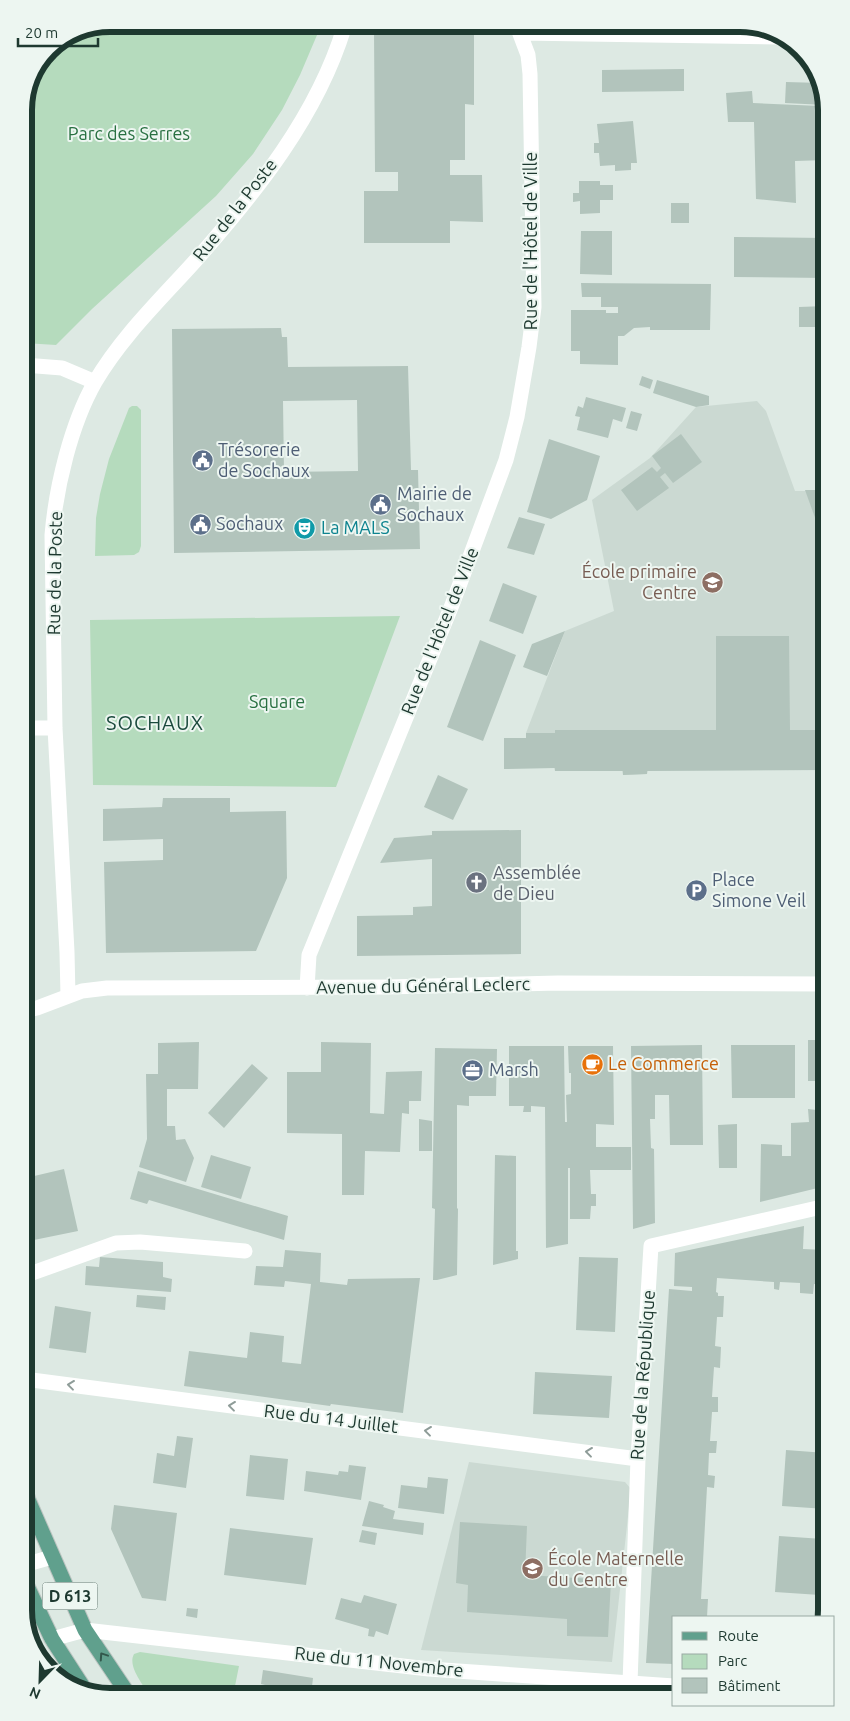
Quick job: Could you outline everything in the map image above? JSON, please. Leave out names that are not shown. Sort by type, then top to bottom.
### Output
[{"type":"main road","name":"D 613","points":[[33,1512],[85,1630],[124,1688]]},
{"type":"main road","name":"D 613","points":[[33,1599],[52,1639],[81,1682]]},
{"type":"street","name":"Rue de la Poste","points":[[68,996],[55,728],[52,534],[54,509],[66,459],[79,417],[95,382],[128,336],[223,229],[268,171],[309,108],[338,47],[342,33]]},
{"type":"street","name":"Rue de l'Hôtel de Ville","points":[[307,988],[309,955],[455,597],[506,460],[517,418],[527,364],[534,307],[530,74],[528,55],[520,33]]},
{"type":"street","points":[[631,33],[764,37]]},
{"type":"street","points":[[33,366],[62,368],[95,382]]},
{"type":"street","points":[[33,728],[55,728]]},
{"type":"street","name":"Avenue du Général Leclerc","points":[[33,1009],[92,989],[107,988],[307,988],[558,983],[818,984]]},
{"type":"street","name":"Rue de la République","points":[[630,1683],[638,1458],[651,1246],[818,1208]]},
{"type":"street","points":[[33,1273],[116,1243],[140,1242],[245,1251]]},
{"type":"street","name":"Rue du 14 Juillet","points":[[33,1380],[638,1458]]},
{"type":"street","points":[[33,1562],[52,1556]]},
{"type":"street","points":[[52,1639],[85,1630]]},
{"type":"street","name":"Rue du 11 Novembre","points":[[85,1630],[429,1669],[672,1686]]},
{"type":"shaded area","name":"École primaire Centre","points":[[757,401],[766,411],[795,491],[806,491],[818,526],[818,770],[648,771],[647,774],[623,775],[622,771],[555,771],[554,768],[526,768],[526,733],[565,631],[614,611],[592,500],[650,458],[696,407]]},
{"type":"shaded area","name":"École Maternelle du Centre","points":[[469,1462],[625,1482],[631,1489],[612,1662],[421,1650]]},
{"type":"green space","name":"Parc des Serres","points":[[318,33],[300,75],[282,110],[253,154],[216,196],[92,309],[56,345],[33,344],[33,106],[35,91],[49,63],[59,52],[72,43],[96,34]]},
{"type":"green space","points":[[137,406],[141,410],[141,546],[139,552],[134,555],[95,556],[96,518],[100,494],[109,459],[129,408]]},
{"type":"green space","name":"Square","points":[[400,616],[336,787],[93,785],[90,620]]},
{"type":"green space","points":[[140,1652],[239,1666],[235,1688],[144,1688],[134,1670],[132,1659],[134,1654]]},
{"type":"building","points":[[374,33],[474,33],[474,105],[465,104],[465,160],[450,160],[450,175],[482,175],[483,222],[450,221],[450,243],[364,243],[364,191],[398,191],[398,172],[375,172]]},
{"type":"building","points":[[684,69],[684,91],[602,92],[602,70]]},
{"type":"building","points":[[786,82],[812,83],[817,105],[785,103]]},
{"type":"building","points":[[752,91],[753,103],[817,106],[818,160],[795,161],[796,203],[756,199],[754,122],[728,122],[726,93]]},
{"type":"building","points":[[633,121],[637,163],[631,163],[631,170],[615,171],[615,165],[600,166],[599,153],[594,153],[594,143],[599,143],[597,124]]},
{"type":"building","points":[[579,181],[600,181],[600,185],[613,185],[613,200],[600,200],[600,213],[580,214],[580,201],[573,202],[573,193],[579,193]]},
{"type":"building","points":[[671,203],[689,203],[689,223],[671,223]]},
{"type":"building","points":[[581,231],[612,231],[612,275],[580,274]]},
{"type":"building","points":[[734,237],[818,238],[818,278],[734,277]]},
{"type":"building","points":[[581,283],[711,284],[710,330],[650,330],[650,327],[634,328],[624,336],[618,336],[618,365],[580,364],[580,351],[571,351],[571,310],[606,310],[606,313],[618,313],[618,307],[601,307],[601,297],[582,297]]},
{"type":"building","points":[[818,306],[818,327],[799,327],[799,307]]},
{"type":"building","points":[[281,328],[282,337],[287,337],[288,367],[408,366],[411,470],[418,470],[420,549],[174,553],[172,329]],"holes":[[[357,400],[358,471],[284,472],[283,401]]]},
{"type":"building","points":[[642,376],[653,380],[650,389],[639,385]]},
{"type":"building","points":[[657,380],[709,396],[709,405],[696,407],[653,393]]},
{"type":"building","points":[[586,397],[626,408],[622,422],[613,419],[608,438],[577,430],[580,417],[575,416],[578,406],[583,408]]},
{"type":"building","points":[[631,411],[642,414],[637,431],[626,428]]},
{"type":"building","points":[[681,434],[702,462],[673,483],[665,473],[660,477],[669,488],[637,511],[621,490],[652,467],[657,472],[661,468],[652,456]]},
{"type":"building","points":[[549,439],[600,456],[587,500],[551,519],[527,512]]},
{"type":"building","points":[[805,490],[818,490],[818,526]]},
{"type":"building","points":[[519,517],[545,524],[534,555],[507,548]]},
{"type":"building","points":[[503,583],[537,596],[523,634],[489,621]]},
{"type":"building","points":[[565,631],[547,676],[523,667],[532,644]]},
{"type":"building","points":[[716,636],[789,636],[790,730],[818,730],[818,770],[647,771],[647,774],[623,775],[623,771],[555,771],[555,768],[504,769],[504,738],[526,738],[526,733],[555,733],[555,730],[716,730]]},
{"type":"building","points":[[480,640],[516,655],[483,741],[447,727]]},
{"type":"building","points":[[438,775],[468,789],[453,820],[424,807]]},
{"type":"building","points":[[163,798],[230,798],[230,812],[286,811],[287,878],[256,951],[106,953],[104,862],[163,860],[163,839],[103,841],[103,809],[162,807]]},
{"type":"building","name":"Assemblée de Dieu","points":[[521,830],[521,954],[357,956],[357,916],[413,915],[413,907],[432,906],[432,859],[380,863],[394,838],[432,835],[432,831]]},
{"type":"building","points":[[808,1040],[818,1040],[818,1081],[808,1081]]},
{"type":"building","points":[[199,1042],[198,1089],[167,1089],[167,1126],[175,1126],[176,1140],[185,1139],[194,1158],[186,1182],[139,1167],[147,1139],[146,1074],[158,1074],[158,1043]]},
{"type":"building","points":[[321,1042],[371,1043],[370,1113],[384,1114],[386,1072],[422,1071],[421,1101],[409,1101],[409,1114],[402,1113],[400,1152],[365,1151],[364,1195],[342,1195],[342,1134],[287,1133],[287,1072],[321,1072]]},
{"type":"building","points":[[702,1045],[703,1145],[670,1145],[669,1095],[655,1095],[655,1119],[650,1119],[651,1148],[654,1149],[655,1223],[633,1229],[631,1046]]},
{"type":"building","points":[[731,1045],[795,1045],[795,1098],[732,1098]]},
{"type":"building","points":[[509,1046],[564,1046],[565,1122],[567,1122],[566,1095],[571,1094],[568,1046],[613,1046],[614,1125],[596,1124],[596,1147],[631,1147],[631,1170],[590,1170],[591,1194],[596,1194],[596,1206],[591,1206],[590,1219],[570,1219],[570,1168],[568,1168],[568,1244],[546,1248],[545,1107],[531,1106],[531,1112],[523,1112],[524,1106],[509,1106]]},
{"type":"building","points":[[435,1048],[497,1049],[496,1096],[469,1096],[469,1106],[457,1105],[457,1275],[433,1280],[435,1209],[432,1208]]},
{"type":"building","points":[[252,1064],[268,1078],[224,1128],[208,1113]]},
{"type":"building","points":[[808,1109],[818,1110],[818,1188],[760,1202],[761,1144],[782,1145],[782,1156],[791,1156],[791,1123],[809,1122]]},
{"type":"building","points":[[419,1119],[432,1121],[432,1151],[419,1151]]},
{"type":"building","points":[[737,1124],[737,1168],[719,1168],[718,1125]]},
{"type":"building","points":[[211,1155],[251,1167],[241,1199],[201,1187]]},
{"type":"building","points":[[495,1155],[516,1156],[516,1251],[518,1251],[518,1259],[493,1265]]},
{"type":"building","points":[[64,1169],[78,1231],[33,1240],[33,1176]]},
{"type":"building","points":[[138,1171],[288,1216],[284,1240],[149,1200],[147,1204],[130,1199]]},
{"type":"building","points":[[804,1226],[803,1249],[818,1250],[818,1284],[814,1284],[813,1294],[800,1293],[800,1283],[780,1282],[779,1290],[774,1289],[774,1282],[717,1278],[716,1292],[718,1296],[724,1296],[723,1317],[717,1317],[715,1346],[721,1347],[720,1368],[714,1367],[712,1397],[718,1397],[718,1412],[712,1412],[710,1441],[717,1441],[716,1453],[709,1453],[708,1475],[715,1476],[714,1488],[707,1487],[701,1599],[708,1599],[707,1616],[672,1616],[672,1664],[646,1663],[669,1289],[692,1291],[692,1287],[674,1286],[675,1253]]},
{"type":"building","points":[[285,1250],[321,1253],[320,1282],[347,1285],[348,1279],[420,1278],[403,1413],[331,1404],[330,1406],[184,1386],[189,1351],[247,1358],[250,1332],[284,1336],[282,1362],[301,1364],[311,1284],[285,1281],[284,1287],[254,1285],[256,1266],[283,1267]]},
{"type":"building","points":[[100,1257],[163,1262],[163,1277],[172,1279],[171,1292],[85,1285],[86,1266],[99,1267]]},
{"type":"building","points":[[579,1257],[618,1258],[615,1332],[576,1330]]},
{"type":"building","points":[[137,1295],[166,1297],[165,1310],[136,1307]]},
{"type":"building","points":[[55,1306],[91,1312],[86,1353],[49,1348]]},
{"type":"building","points":[[535,1372],[612,1376],[609,1418],[533,1414]]},
{"type":"building","points":[[177,1436],[193,1438],[186,1488],[153,1483],[157,1453],[174,1456]]},
{"type":"building","points":[[786,1450],[818,1452],[818,1508],[782,1506]]},
{"type":"building","points":[[250,1455],[288,1459],[284,1500],[246,1496]]},
{"type":"building","points":[[349,1465],[366,1467],[361,1500],[304,1491],[306,1471],[338,1475],[339,1471],[348,1472]]},
{"type":"building","points":[[428,1477],[448,1479],[444,1514],[398,1508],[401,1485],[427,1488]]},
{"type":"building","points":[[369,1501],[384,1505],[383,1507],[395,1511],[393,1519],[424,1523],[423,1535],[362,1526]]},
{"type":"building","points":[[114,1505],[177,1513],[166,1601],[142,1598],[111,1529]]},
{"type":"building","points":[[460,1522],[527,1526],[525,1575],[611,1580],[608,1637],[567,1636],[567,1619],[467,1612],[468,1585],[456,1583]]},
{"type":"building","points":[[230,1528],[313,1538],[306,1585],[224,1575]]},
{"type":"building","points":[[362,1530],[377,1533],[375,1545],[359,1542]]},
{"type":"building","points":[[779,1536],[818,1539],[818,1595],[775,1592]]},
{"type":"building","points":[[364,1595],[397,1604],[388,1635],[376,1631],[374,1637],[368,1636],[369,1629],[335,1619],[341,1598],[361,1603]]},
{"type":"building","points":[[187,1608],[198,1609],[197,1618],[186,1616]]},
{"type":"building","points":[[263,1670],[313,1678],[312,1688],[269,1688],[269,1686],[261,1684]]},
{"type":"place","name":"Trésorerie de Sochaux","points":[[202,460]]},
{"type":"place","name":"Mairie de Sochaux","points":[[381,504]]},
{"type":"place","name":"Sochaux","points":[[200,524]]},
{"type":"place","name":"La MALS","points":[[305,528]]},
{"type":"place","name":"École primaire Centre","points":[[713,582]]},
{"type":"place","name":"Assemblée de Dieu","points":[[477,883]]},
{"type":"place","name":"Place Simone Veil","points":[[696,890]]},
{"type":"place","name":"Le Commerce","points":[[592,1064]]},
{"type":"place","name":"Marsh","points":[[473,1070]]},
{"type":"place","name":"École Maternelle du Centre","points":[[532,1569]]},
{"type":"district","name":"SOCHAUX","points":[[155,723]]}]
